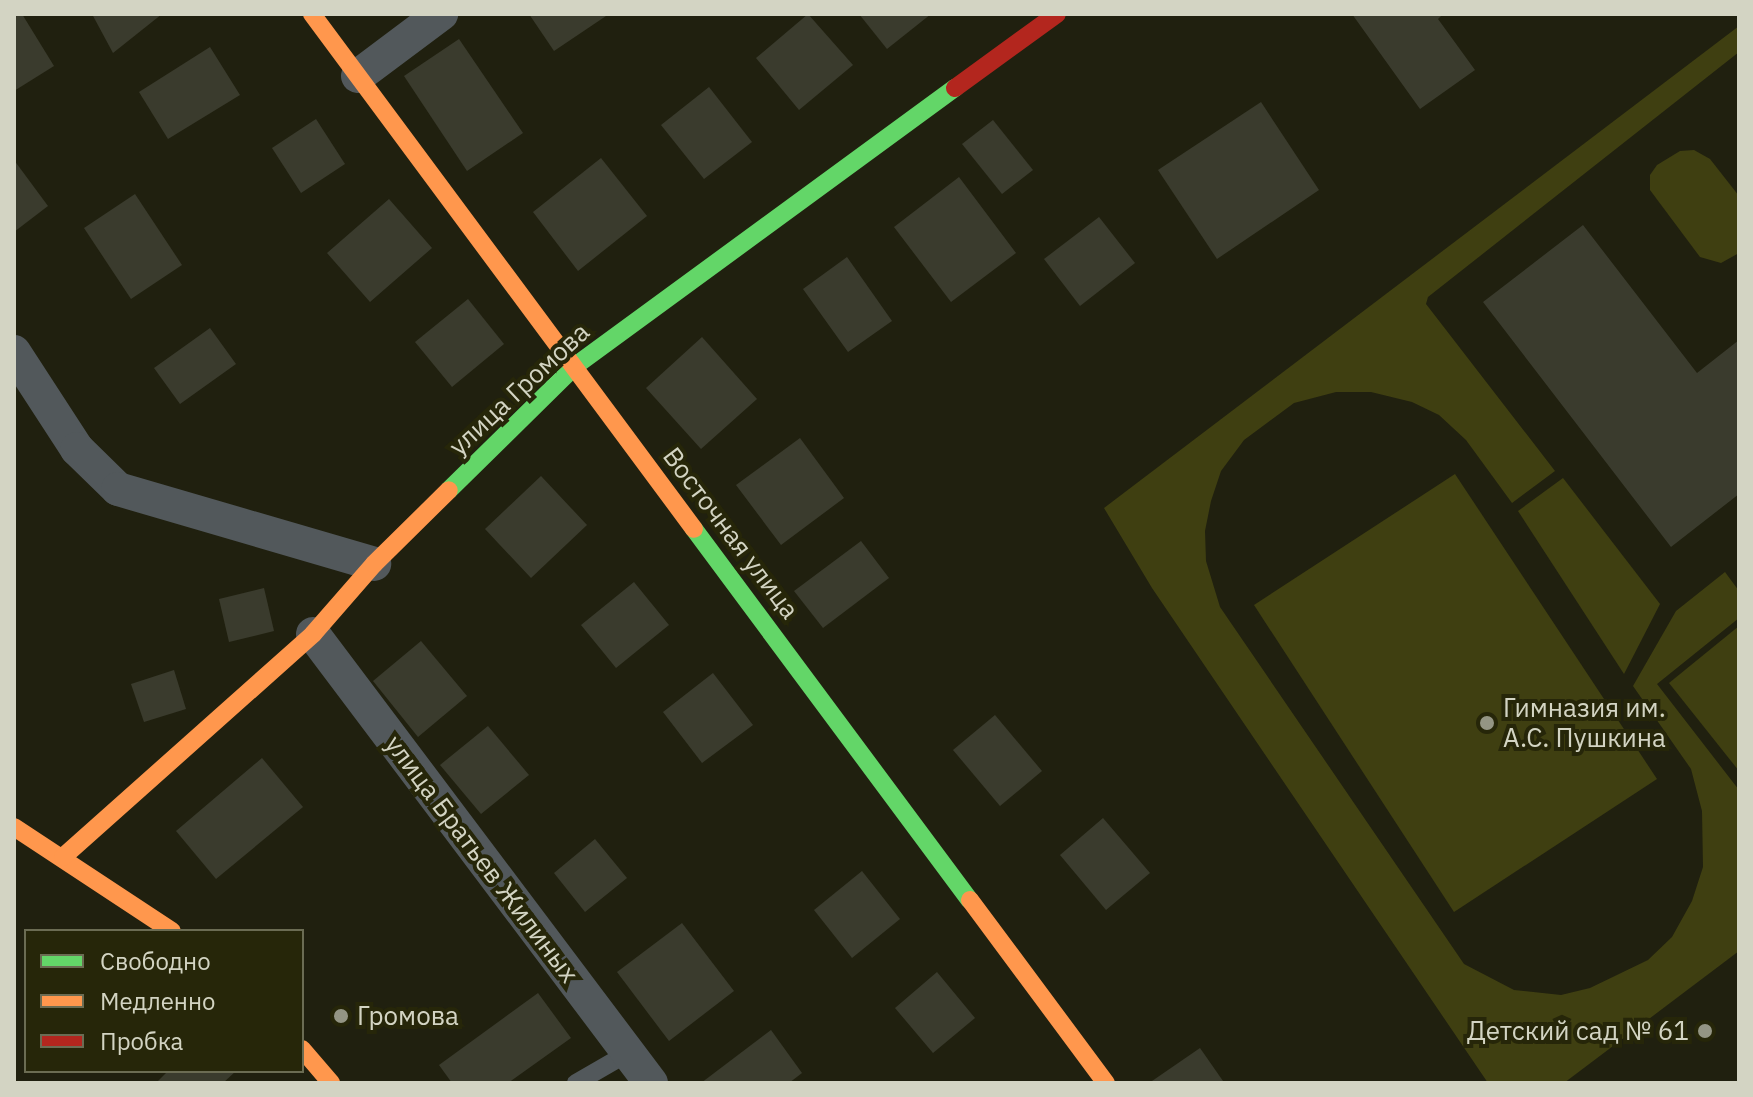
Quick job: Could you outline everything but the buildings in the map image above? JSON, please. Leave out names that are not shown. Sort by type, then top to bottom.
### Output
[{"type":"street","name":"Восточная улица","points":[[312,14],[1106,1083]]},
{"type":"street","points":[[358,76],[441,14]]},
{"type":"street","name":"улица Громова","points":[[63,857],[313,634],[374,564],[575,366],[1057,14]]},
{"type":"street","points":[[14,352],[77,449],[118,489],[374,564]]},
{"type":"street","name":"улица Братьев Жилиных","points":[[313,634],[651,1083]]},
{"type":"street","points":[[14,827],[169,929]]},
{"type":"street","points":[[304,1051],[331,1083]]},
{"type":"lane","points":[[576,1083],[628,1053]]},
{"type":"shaded area","points":[[1739,26],[1739,52],[1428,297],[1426,304],[1555,471],[1512,503],[1466,440],[1439,415],[1412,402],[1371,392],[1336,392],[1294,403],[1244,440],[1221,471],[1211,501],[1205,531],[1206,561],[1220,607],[1464,964],[1514,990],[1561,995],[1590,988],[1648,960],[1672,937],[1692,901],[1703,867],[1702,811],[1691,769],[1633,686],[1676,611],[1725,572],[1739,591],[1739,618],[1657,684],[1739,790],[1739,951],[1564,1083],[1488,1083],[1152,588],[1104,508]]},
{"type":"shaded area","points":[[1694,150],[1710,159],[1739,196],[1739,253],[1721,263],[1700,257],[1650,190],[1650,175],[1657,165],[1680,151]]},
{"type":"shaded area","points":[[1455,474],[1657,779],[1454,912],[1254,605]]},
{"type":"shaded area","points":[[1563,478],[1660,604],[1624,674],[1518,511]]},
{"type":"shaded area","points":[[1739,626],[1739,771],[1669,683]]},
{"type":"traffic: fast","points":[[449,490],[575,366],[955,88]]},
{"type":"traffic: fast","points":[[694,529],[970,900]]},
{"type":"traffic: slow","points":[[312,14],[694,529]]},
{"type":"traffic: slow","points":[[63,857],[313,634],[374,564],[449,490]]},
{"type":"traffic: slow","points":[[14,827],[169,929]]},
{"type":"traffic: slow","points":[[970,900],[1106,1083]]},
{"type":"traffic: slow","points":[[304,1051],[331,1083]]},
{"type":"traffic: jam","points":[[955,88],[1057,14]]},
{"type":"place","name":"Гимназия им. А.С. Пушкина","points":[[1487,723]]},
{"type":"place","name":"Громова","points":[[341,1016]]},
{"type":"place","name":"Детский сад № 61","points":[[1705,1031]]}]
